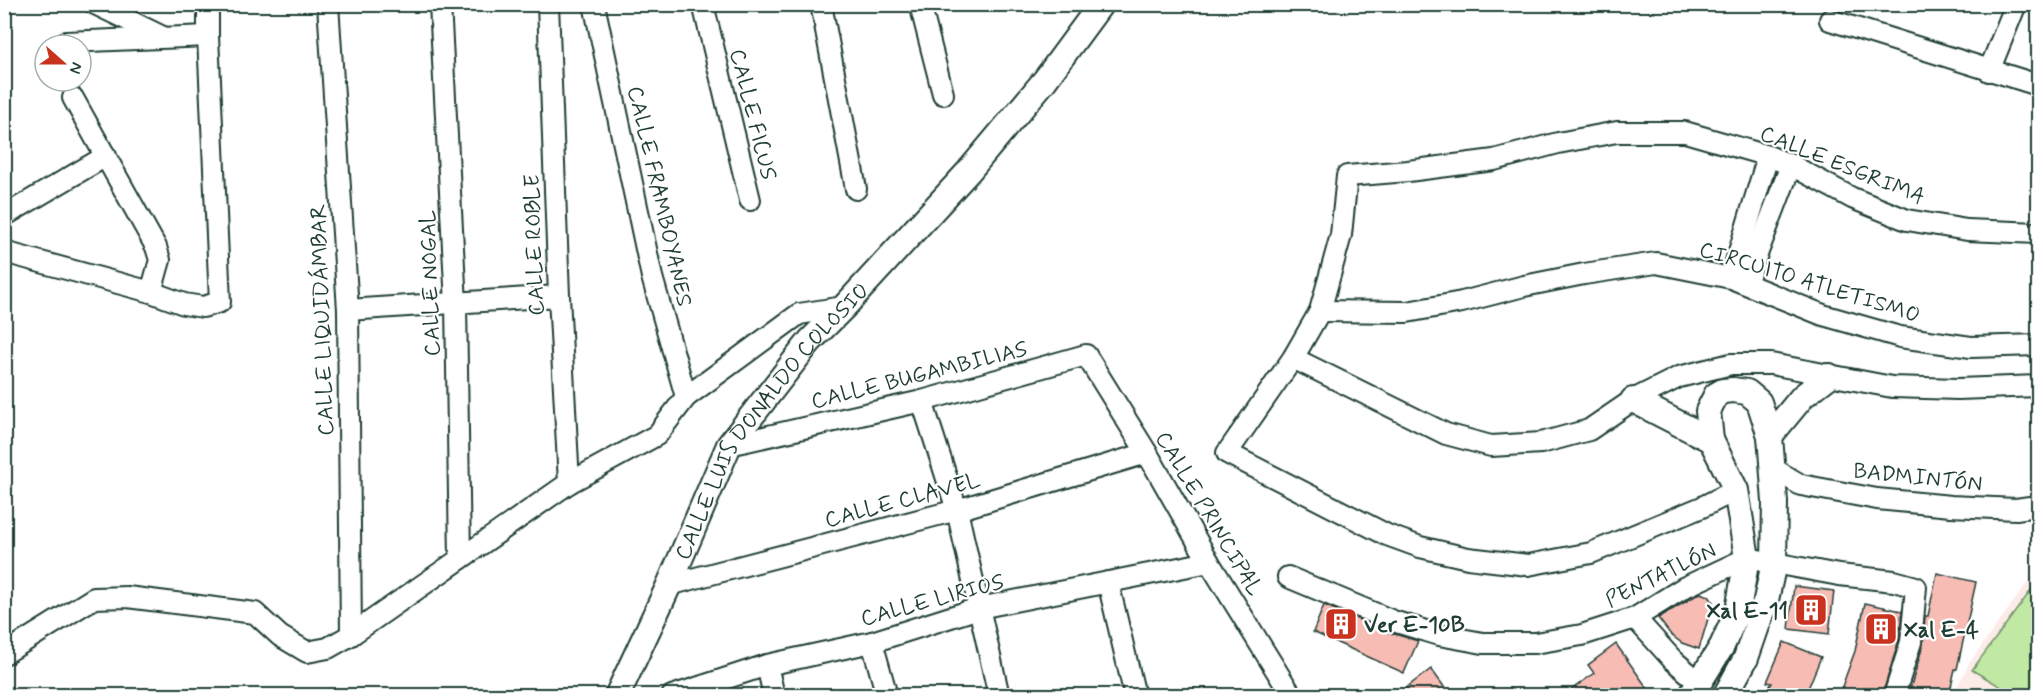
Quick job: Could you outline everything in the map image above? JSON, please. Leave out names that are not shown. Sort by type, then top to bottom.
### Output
[{"type":"street","points":[[95,4],[165,38]]},
{"type":"street","points":[[4,252],[151,292],[184,304],[203,308],[220,302],[208,4]]},
{"type":"street","name":"CALLE LIQUIDÁMBAR","points":[[328,4],[348,310],[351,635]]},
{"type":"street","name":"CALLE NOGAL","points":[[440,4],[456,304],[459,559]]},
{"type":"street","name":"CALLE ROBLE","points":[[548,4],[569,483]]},
{"type":"street","name":"CALLE FRAMBOYANES","points":[[594,4],[652,277],[686,397]]},
{"type":"street","name":"CALLE FICUS","points":[[703,4],[750,200]]},
{"type":"street","points":[[821,4],[856,189]]},
{"type":"street","points":[[920,4],[943,94]]},
{"type":"street","name":"CALLE LUIS DONALDO COLOSIO","points":[[617,696],[669,585],[729,446],[810,342],[976,162],[1045,80],[1101,4]]},
{"type":"street","points":[[1989,71],[2016,4]]},
{"type":"street","points":[[1830,20],[2038,85]]},
{"type":"street","points":[[93,41],[208,36]]},
{"type":"street","points":[[74,98],[156,247],[160,260],[151,292]]},
{"type":"street","name":"CALLE ESGRIMA","points":[[1320,311],[1341,235],[1347,176],[1494,160],[1558,143],[1617,132],[1685,132],[1768,156],[1791,165],[1852,198],[1907,220],[1967,230],[2038,233]]},
{"type":"street","points":[[4,216],[106,156]]},
{"type":"street","points":[[1738,281],[1768,156]]},
{"type":"street","points":[[1738,281],[1791,165]]},
{"type":"street","name":"CIRCUITO ATLETISMO","points":[[1320,311],[1407,312],[1584,274],[1656,263],[1738,281],[1823,315],[1900,337],[1971,347],[2038,345]]},
{"type":"street","points":[[348,310],[559,296]]},
{"type":"street","points":[[4,654],[94,598],[127,597],[255,613],[280,636],[307,652],[328,648],[351,635],[569,483],[657,435],[686,397],[799,314],[844,307]]},
{"type":"street","points":[[1320,311],[1293,358],[1227,453],[1387,535],[1420,547],[1468,558],[1528,565],[1591,553],[1702,507],[1736,490]]},
{"type":"street","name":"CALLE BUGAMBILIAS","points":[[729,446],[922,400],[1086,355]]},
{"type":"street","name":"CALLE PRINCIPAL","points":[[1086,355],[1292,696]]},
{"type":"street","points":[[1293,358],[1446,435],[1491,446],[1541,443],[1589,430],[1633,400],[1679,377],[1731,364],[1771,364],[1892,387],[1958,389],[2038,386]]},
{"type":"street","points":[[1770,436],[1803,396],[1829,376]]},
{"type":"street","points":[[1635,618],[1696,689],[1722,646],[1738,610],[1748,558],[1736,490],[1711,440],[1708,411],[1716,395],[1723,391],[1747,392],[1758,402],[1770,436],[1775,502],[1774,563],[1766,600],[1746,658],[1725,696]]},
{"type":"street","points":[[922,400],[957,510],[999,696]]},
{"type":"street","points":[[1633,400],[1711,440]]},
{"type":"street","name":"CALLE CLAVEL","points":[[669,585],[957,510],[1147,453]]},
{"type":"street","name":"BADMINTÓN","points":[[1772,468],[1801,485],[1877,499],[1951,506],[2016,509],[2031,507]]},
{"type":"street","points":[[1775,502],[1801,485]]},
{"type":"street","name":"PENTATLÓN","points":[[1288,577],[1393,621],[1439,635],[1483,643],[1536,643],[1582,635],[1635,618],[1685,587],[1748,558],[1839,575],[1894,581],[1916,587],[1911,642],[1894,696]]},
{"type":"street","name":"CALLE LIRIOS","points":[[672,696],[767,666],[872,642],[979,608],[1209,562]]},
{"type":"street","points":[[1108,582],[1135,696]]},
{"type":"street","points":[[872,642],[887,696]]},
{"type":"street","points":[[767,666],[774,696]]},
{"type":"shaded area","points":[[2038,568],[2038,695],[1953,696],[1970,662]]},
{"type":"green space","points":[[2038,581],[2038,695],[2015,695],[1972,670]]},
{"type":"building","points":[[1937,573],[1976,582],[1957,669],[1955,669],[1949,696],[1908,696],[1923,645],[1925,616],[1928,616]]},
{"type":"building","name":"Xal E-11","points":[[1794,586],[1834,591],[1829,634],[1789,629]]},
{"type":"building","points":[[1700,593],[1709,596],[1713,602],[1699,649],[1682,643],[1671,635],[1658,618]]},
{"type":"building","points":[[1865,603],[1902,611],[1899,640],[1882,696],[1850,696],[1840,692],[1855,651]]},
{"type":"building","points":[[1324,605],[1388,632],[1418,641],[1404,673],[1313,632]]},
{"type":"building","points":[[1784,642],[1821,657],[1805,696],[1763,696],[1772,683],[1767,682]]},
{"type":"building","points":[[1616,644],[1653,696],[1563,696],[1594,673],[1588,665]]},
{"type":"building","points":[[1431,669],[1451,696],[1395,696]]},
{"type":"place","name":"Xal E-11","points":[[1811,610]]},
{"type":"place","name":"Ver E-10B","points":[[1341,624]]},
{"type":"place","name":"Xal E-4","points":[[1881,629]]}]
